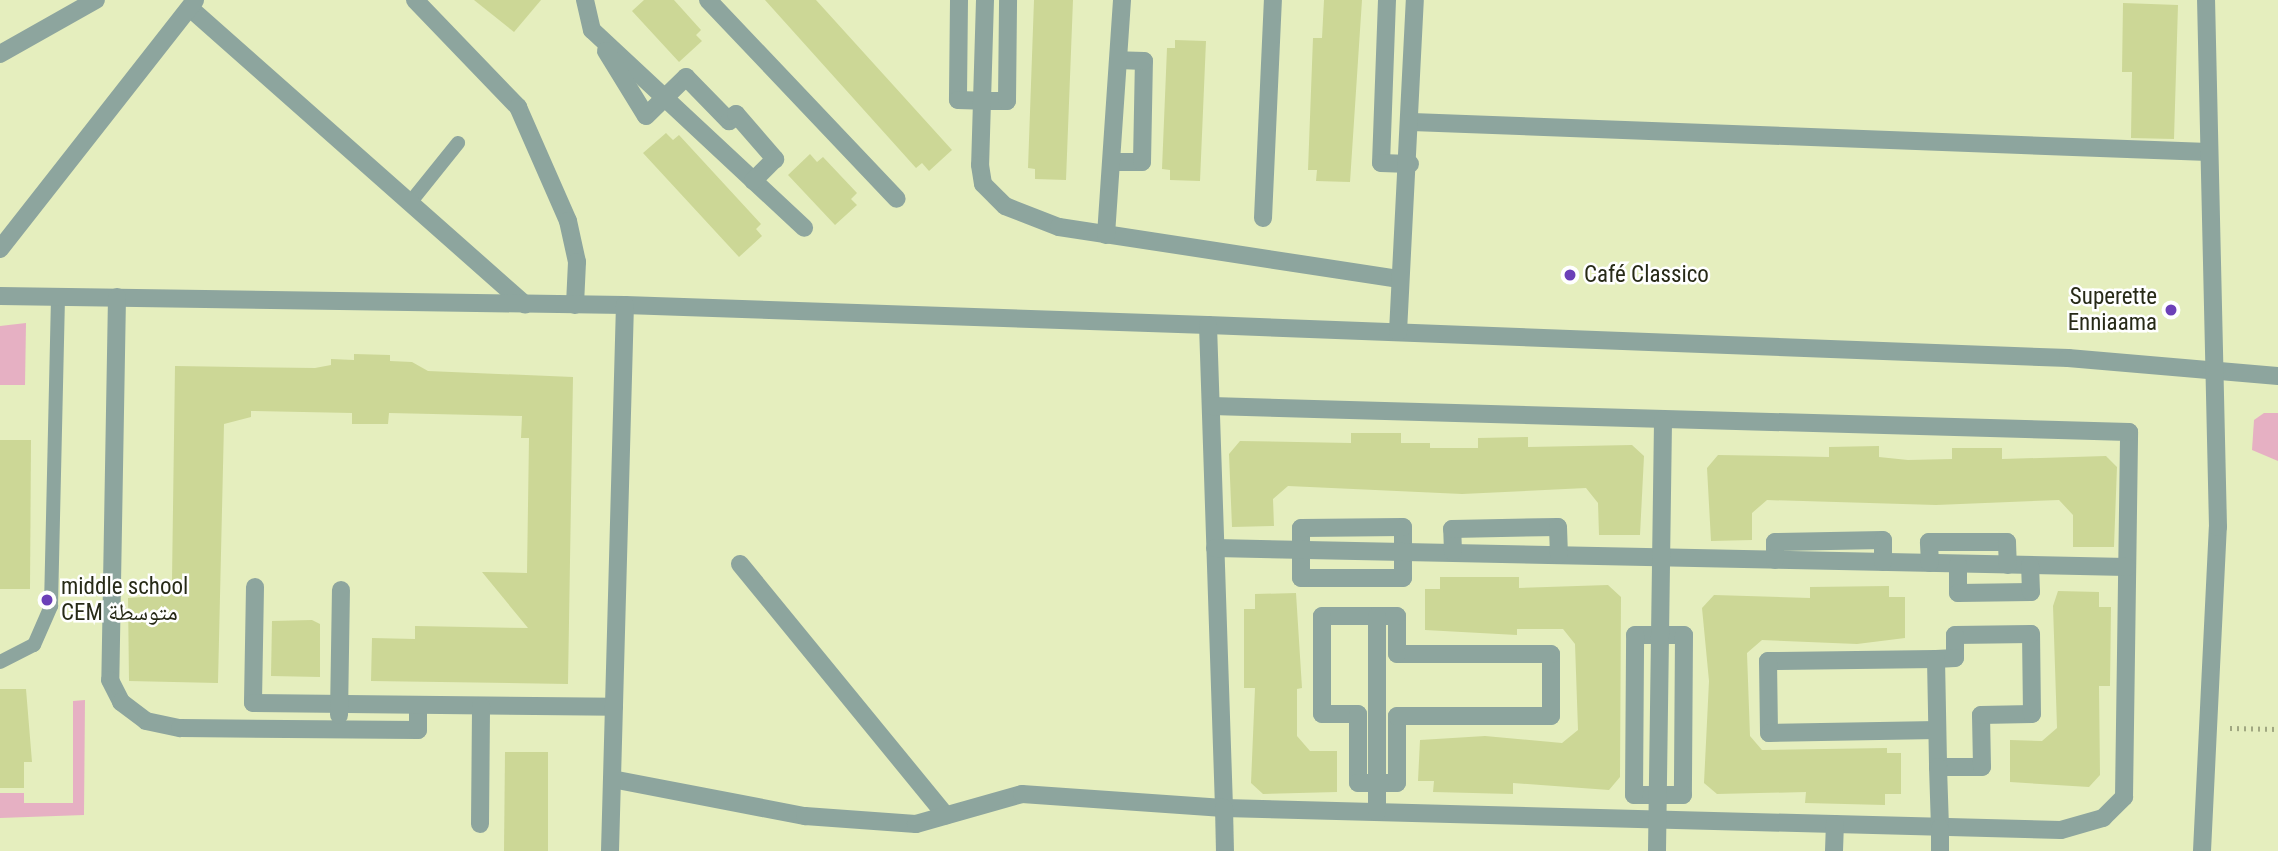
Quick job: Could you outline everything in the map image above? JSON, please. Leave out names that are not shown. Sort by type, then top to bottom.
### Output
[{"type":"street","points":[[0,54],[96,0]]},
{"type":"street","points":[[415,0],[519,107],[568,221],[577,262],[575,305]]},
{"type":"street","points":[[585,0],[592,30],[646,116],[687,77],[729,121],[736,114],[775,159],[753,181]]},
{"type":"street","points":[[708,0],[897,200]]},
{"type":"street","points":[[959,0],[958,100],[982,101],[1007,101],[1008,0]]},
{"type":"street","points":[[985,0],[980,165],[993,198],[1036,221],[1106,235],[1398,279]]},
{"type":"street","points":[[1106,235],[1122,0]]},
{"type":"street","points":[[1263,218],[1273,0]]},
{"type":"street","points":[[1387,0],[1381,163],[1410,164]]},
{"type":"street","points":[[1398,332],[1398,279],[1410,164],[1415,0]]},
{"type":"street","points":[[2202,851],[2218,527],[2210,373],[2206,0]]},
{"type":"street","points":[[0,250],[193,5],[414,199],[525,304]]},
{"type":"street","points":[[592,30],[804,228]]},
{"type":"street","points":[[1113,162],[1142,162],[1144,61],[1119,60]]},
{"type":"street","points":[[1412,122],[2208,152]]},
{"type":"street","points":[[0,296],[625,305],[1208,325],[2068,358],[2210,373],[2278,376]]},
{"type":"street","points":[[117,297],[110,680],[116,694],[135,715],[165,727],[418,730],[418,705]]},
{"type":"street","points":[[610,851],[625,305]]},
{"type":"street","points":[[1208,325],[1225,851]]},
{"type":"street","points":[[612,779],[805,816],[916,824],[1023,794],[1224,808],[2061,830],[2117,809],[2125,782],[2129,432],[1211,406]]},
{"type":"street","points":[[1657,851],[1663,419]]},
{"type":"street","points":[[1403,527],[1403,578],[1301,578],[1301,550],[1301,528],[1403,527]]},
{"type":"street","points":[[1453,552],[1452,529],[1558,527],[1559,555]]},
{"type":"street","points":[[1403,551],[1775,560],[1774,542],[1883,540],[1883,562],[2127,567]]},
{"type":"street","points":[[1930,563],[1929,542],[2007,542],[2008,565]]},
{"type":"street","points":[[1215,548],[1301,550]]},
{"type":"street","points":[[740,564],[946,816]]},
{"type":"street","points":[[1958,564],[1958,593],[2031,592],[2030,565]]},
{"type":"street","points":[[255,587],[253,704],[614,707]]},
{"type":"street","points":[[339,729],[341,590]]},
{"type":"street","points":[[1322,616],[1397,616],[1397,654],[1551,654],[1551,716],[1397,716],[1397,783],[1377,783],[1358,783],[1358,714],[1322,714],[1322,616]]},
{"type":"street","points":[[1377,616],[1377,812]]},
{"type":"street","points":[[1937,730],[1769,733],[1768,661],[1955,658],[1955,635],[2031,634],[2032,714],[1981,715],[1982,767],[1938,767]]},
{"type":"street","points":[[1636,635],[1660,635],[1684,635],[1683,795],[1634,795],[1636,635]]},
{"type":"street","points":[[1936,659],[1940,851]]},
{"type":"street","points":[[480,824],[481,706]]},
{"type":"street","points":[[1834,851],[1835,824]]},
{"type":"lane","points":[[414,199],[458,143]]},
{"type":"lane","points":[[0,662],[34,645],[51,606],[58,295]]},
{"type":"path","points":[[2208,728],[2278,729]]},
{"type":"shaded area","points":[[26,323],[25,385],[0,385],[0,326]]},
{"type":"shaded area","points":[[2264,413],[2278,413],[2278,461],[2252,450],[2254,420]]},
{"type":"shaded area","points":[[85,700],[84,815],[0,818],[0,793],[24,793],[24,803],[73,803],[73,701]]},
{"type":"building","points":[[474,0],[541,0],[514,32]]},
{"type":"building","points":[[644,0],[674,0],[701,30],[696,35],[702,41],[679,62],[632,11]]},
{"type":"building","points":[[765,0],[816,0],[952,150],[929,171],[922,163],[916,168]]},
{"type":"building","points":[[1034,0],[1073,0],[1066,180],[1035,179],[1035,169],[1028,168]]},
{"type":"building","points":[[1324,0],[1362,0],[1350,182],[1316,181],[1317,170],[1308,170],[1313,38],[1322,38]]},
{"type":"building","points":[[2123,3],[2178,5],[2174,139],[2131,138],[2132,72],[2122,72]]},
{"type":"building","points":[[1175,40],[1206,41],[1200,181],[1170,180],[1170,170],[1162,169],[1167,48],[1175,48]]},
{"type":"building","points":[[666,133],[673,140],[679,135],[761,224],[756,229],[762,236],[739,257],[643,153]]},
{"type":"building","points":[[810,154],[817,162],[823,157],[857,193],[851,199],[857,205],[835,225],[788,175]]},
{"type":"building","points":[[354,354],[390,355],[390,361],[412,362],[428,371],[573,377],[568,684],[371,681],[372,638],[415,639],[415,626],[528,628],[482,572],[527,573],[529,438],[521,438],[522,416],[389,413],[388,424],[352,424],[352,413],[251,411],[251,417],[224,424],[218,683],[129,681],[128,598],[168,595],[172,580],[175,366],[315,368],[331,365],[331,359],[354,360]]},
{"type":"building","points":[[1351,433],[1401,433],[1401,443],[1430,443],[1430,448],[1478,448],[1478,438],[1528,437],[1528,447],[1632,445],[1644,456],[1640,535],[1599,535],[1598,503],[1586,488],[1462,494],[1288,486],[1273,499],[1274,526],[1232,527],[1229,454],[1240,441],[1351,443]]},
{"type":"building","points":[[0,440],[31,440],[30,589],[0,589]]},
{"type":"building","points":[[1879,446],[1879,457],[1908,460],[1952,459],[1952,448],[2002,448],[2002,459],[2106,456],[2117,467],[2114,547],[2073,547],[2073,515],[2059,500],[1936,505],[1767,500],[1752,513],[1752,540],[1711,541],[1707,468],[1718,455],[1829,457],[1829,447]]},
{"type":"building","points":[[1440,577],[1519,577],[1519,588],[1608,585],[1621,597],[1620,777],[1609,790],[1513,783],[1513,794],[1433,792],[1434,781],[1418,781],[1420,740],[1485,736],[1562,743],[1578,730],[1575,644],[1563,629],[1517,629],[1517,635],[1425,630],[1425,589],[1440,589]]},
{"type":"building","points":[[1889,586],[1889,597],[1905,597],[1905,638],[1857,644],[1762,640],[1747,653],[1750,736],[1762,750],[1887,748],[1887,753],[1901,753],[1901,794],[1885,794],[1885,805],[1805,803],[1806,792],[1717,794],[1704,783],[1709,681],[1702,608],[1714,595],[1810,598],[1810,587]]},
{"type":"building","points":[[2058,591],[2099,592],[2099,607],[2111,607],[2110,686],[2099,686],[2100,775],[2089,787],[2010,782],[2010,740],[2042,741],[2057,728],[2053,606]]},
{"type":"building","points":[[1296,593],[1302,688],[1297,689],[1297,736],[1310,751],[1337,751],[1337,792],[1263,794],[1251,783],[1255,688],[1244,688],[1244,609],[1255,609],[1255,594]]},
{"type":"building","points":[[312,620],[320,624],[320,677],[271,676],[272,621]]},
{"type":"building","points":[[0,689],[26,689],[32,762],[24,762],[24,788],[0,788]]},
{"type":"building","points":[[505,752],[548,752],[548,851],[504,851]]},
{"type":"place","name":"Café Classico","points":[[1570,275]]},
{"type":"place","name":"Superette Enniaama","points":[[2171,310]]},
{"type":"place","name":"middle school CEM متوسطة","points":[[47,600]]}]
